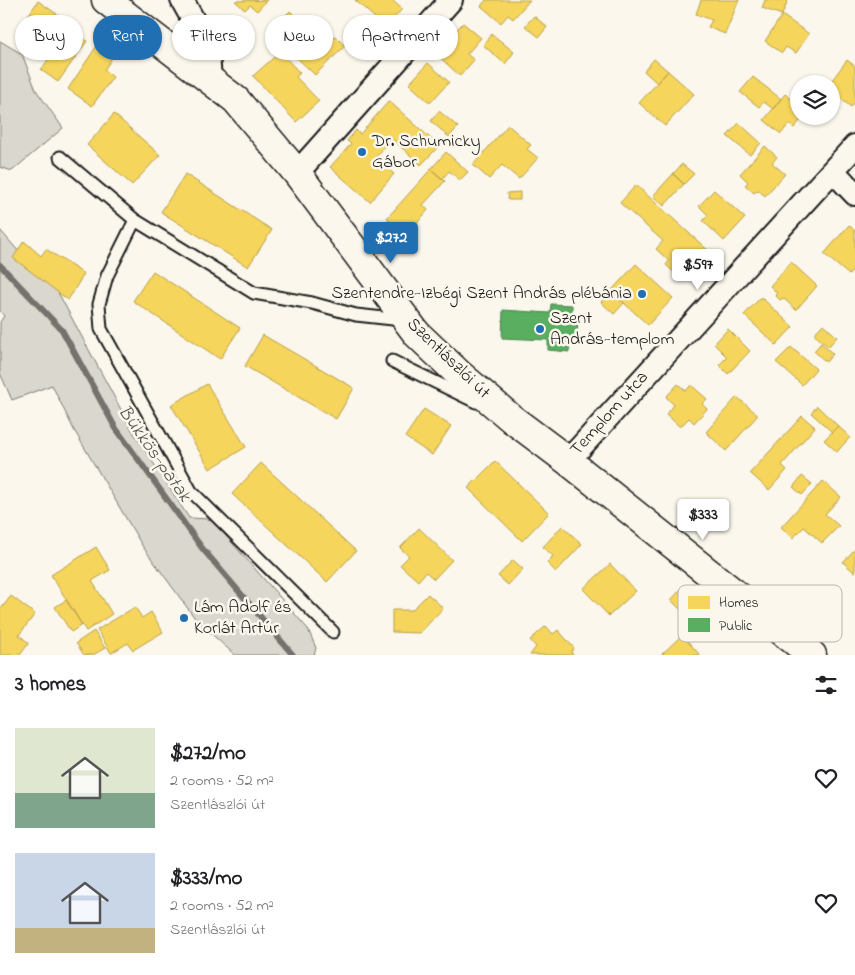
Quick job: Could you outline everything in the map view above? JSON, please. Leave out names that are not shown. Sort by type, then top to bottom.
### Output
[{"type":"main road","name":"Szentlászlói út","points":[[106,0],[210,78],[246,112],[297,173],[417,334],[459,374],[512,419],[724,585]]},
{"type":"main road","name":"Szentlászlói út","points":[[796,642],[812,655]]},
{"type":"street","points":[[182,0],[207,45],[210,78]]},
{"type":"street","points":[[297,173],[451,0]]},
{"type":"street","name":"Templom utca","points":[[568,461],[855,146]]},
{"type":"street","points":[[833,171],[855,194]]},
{"type":"lane","points":[[60,156],[135,220],[254,293],[312,303],[356,315],[406,320]]},
{"type":"lane","points":[[135,220],[107,276],[99,304],[102,329],[191,491],[333,632]]},
{"type":"lane","points":[[392,361],[512,419]]},
{"type":"shaded area","points":[[0,41],[15,50],[15,60],[24,60],[36,90],[63,128],[12,171],[0,167]]},
{"type":"shaded area","points":[[0,230],[26,260],[54,285],[132,430],[189,518],[211,519],[308,629],[316,648],[314,655],[235,655],[197,621],[143,547],[74,430],[52,385],[12,400],[0,373],[0,322],[4,316],[0,311]]},
{"type":"building: Homes","points":[[267,0],[257,11],[250,5],[245,10],[235,1]]},
{"type":"building: Homes","points":[[355,0],[392,0],[402,9],[397,15],[372,15]]},
{"type":"building: Homes","points":[[486,0],[530,0],[513,19],[508,15],[501,23],[481,6]]},
{"type":"building: Homes","points":[[701,0],[739,0],[725,34],[708,27],[712,20],[696,14]]},
{"type":"building: Homes","points":[[765,0],[788,0],[782,15],[762,8]]},
{"type":"building: Homes","points":[[38,1],[58,15],[28,15]]},
{"type":"building: Homes","points":[[290,11],[294,15],[286,15]]},
{"type":"building: Homes","points":[[782,15],[809,34],[796,53],[786,47],[782,53],[765,41]]},
{"type":"building: Homes","points":[[534,16],[547,27],[539,37],[525,26]]},
{"type":"building: Homes","points":[[463,23],[481,38],[467,54],[474,60],[460,76],[443,60],[458,60],[458,28]]},
{"type":"building: Homes","points":[[492,34],[514,52],[505,64],[483,45]]},
{"type":"building: Homes","points":[[335,36],[343,44],[343,48],[333,58],[333,38]]},
{"type":"building: Homes","points":[[83,38],[87,41],[83,47]]},
{"type":"building: Homes","points":[[93,52],[93,60],[111,60],[104,70],[113,77],[92,106],[68,89]]},
{"type":"building: Homes","points":[[654,59],[668,71],[657,83],[644,71]]},
{"type":"building: Homes","points":[[48,60],[74,60],[58,82],[41,70]]},
{"type":"building: Homes","points":[[271,60],[288,60],[300,73],[296,77],[319,101],[296,122],[253,76]]},
{"type":"building: Homes","points":[[299,60],[331,60],[315,75]]},
{"type":"building: Homes","points":[[847,60],[855,66],[855,102],[851,107],[840,98],[840,75],[836,75]]},
{"type":"building: Homes","points":[[428,63],[449,82],[430,103],[409,84]]},
{"type":"building: Homes","points":[[668,71],[694,94],[665,126],[639,103]]},
{"type":"building: Homes","points":[[753,77],[781,99],[773,109],[764,102],[759,107],[740,92]]},
{"type":"building: Homes","points":[[785,94],[790,98],[790,125],[781,134],[764,120]]},
{"type":"building: Homes","name":"Dr. Schumicky Gábor","points":[[389,101],[439,146],[421,165],[392,139],[375,158],[394,174],[370,202],[330,167],[351,144],[347,141],[356,130],[360,134]]},
{"type":"building: Homes","points":[[439,111],[458,127],[449,137],[431,121]]},
{"type":"building: Homes","points":[[114,114],[160,155],[132,185],[87,145]]},
{"type":"building: Homes","points":[[739,123],[761,143],[750,155],[727,136]]},
{"type":"building: Homes","points":[[508,125],[531,145],[527,149],[538,158],[519,179],[502,165],[489,179],[473,165]]},
{"type":"building: Homes","points":[[765,146],[777,157],[772,163],[785,174],[765,196],[758,190],[754,193],[745,185],[748,182],[740,174]]},
{"type":"building: Homes","points":[[446,152],[468,172],[460,180],[449,171],[442,179],[431,169]]},
{"type":"building: Homes","points":[[682,164],[694,174],[684,184],[673,174]]},
{"type":"building: Homes","points":[[431,169],[445,181],[423,205],[428,210],[406,236],[387,218]]},
{"type":"building: Homes","points":[[185,174],[272,230],[248,267],[161,212]]},
{"type":"building: Homes","points":[[673,174],[684,184],[664,206],[653,196]]},
{"type":"building: Homes","points":[[636,185],[711,253],[688,279],[681,273],[678,276],[666,265],[669,261],[656,249],[663,241],[620,203]]},
{"type":"building: Homes","points":[[714,190],[745,218],[724,241],[703,221],[708,215],[699,206]]},
{"type":"building: Homes","points":[[520,192],[520,200],[508,200],[507,193]]},
{"type":"building: Homes","points":[[849,225],[855,231],[855,267],[849,275],[824,254]]},
{"type":"building: Homes","points":[[24,241],[41,256],[46,249],[84,274],[68,300],[13,258]]},
{"type":"building: Homes","points":[[791,262],[817,286],[796,310],[783,298],[780,300],[775,295],[777,293],[770,286]]},
{"type":"building: Homes","name":"Szentendre-Izbégi Szent András plébánia","points":[[636,264],[673,298],[648,325],[611,291]]},
{"type":"building: Homes","points":[[153,271],[240,328],[220,359],[133,301]]},
{"type":"building: Homes","points":[[611,291],[624,303],[614,314],[601,302]]},
{"type":"building: Homes","points":[[761,297],[793,327],[776,345],[744,315]]},
{"type":"building: Homes","points":[[823,324],[837,337],[828,347],[814,334]]},
{"type":"building: Homes","points":[[728,329],[750,351],[728,374],[719,365],[727,357],[714,344]]},
{"type":"building: Homes","points":[[263,335],[354,388],[336,419],[245,366]]},
{"type":"building: Homes","points":[[821,343],[833,354],[826,362],[814,351]]},
{"type":"building: Homes","points":[[791,347],[816,369],[802,385],[776,362]]},
{"type":"building: Homes","points":[[207,384],[246,447],[210,469],[171,405]]},
{"type":"building: Homes","points":[[678,384],[686,391],[691,385],[707,399],[702,404],[707,409],[694,423],[689,418],[680,427],[666,414],[674,405],[666,397]]},
{"type":"building: Homes","points":[[737,397],[758,415],[726,451],[706,432]]},
{"type":"building: Homes","points":[[817,406],[838,426],[832,432],[811,413]]},
{"type":"building: Homes","points":[[424,409],[451,426],[432,455],[405,437]]},
{"type":"building: Homes","points":[[802,416],[815,427],[782,465],[787,470],[769,490],[750,473]]},
{"type":"building: Homes","points":[[838,426],[850,437],[837,452],[824,440]]},
{"type":"building: Homes","points":[[495,461],[549,513],[522,541],[468,488]]},
{"type":"building: Homes","points":[[261,463],[356,551],[327,582],[232,494]]},
{"type":"building: Homes","points":[[802,476],[812,484],[802,495],[793,487]]},
{"type":"building: Homes","points":[[823,481],[841,497],[825,514],[839,526],[822,543],[804,527],[793,538],[781,527]]},
{"type":"building: Homes","points":[[562,526],[582,544],[556,572],[547,563],[553,556],[543,547]]},
{"type":"building: Homes","points":[[419,528],[452,560],[434,579],[426,572],[418,581],[400,565],[409,556],[400,548]]},
{"type":"building: Homes","points":[[96,547],[110,570],[92,581],[112,614],[86,631],[51,575]]},
{"type":"building: Homes","points":[[855,549],[855,573],[843,562]]},
{"type":"building: Homes","points":[[513,560],[523,569],[508,585],[498,576]]},
{"type":"building: Homes","points":[[610,564],[636,591],[609,616],[583,589]]},
{"type":"building: Homes","points":[[678,592],[678,607],[671,600]]},
{"type":"building: Homes","points":[[428,594],[443,608],[420,633],[392,632],[392,610],[412,610]]},
{"type":"building: Homes","points":[[11,596],[35,614],[19,635],[29,643],[20,655],[0,655],[0,610]]},
{"type":"building: Homes","points":[[66,600],[82,625],[71,632],[55,607]]},
{"type":"building: Homes","points":[[135,607],[142,618],[151,612],[163,632],[133,650],[128,643],[111,653],[97,630]]},
{"type":"building: Homes","points":[[546,626],[553,634],[558,630],[574,648],[571,652],[573,655],[530,655],[536,647],[530,640]]},
{"type":"building: Homes","points":[[94,631],[105,648],[93,655],[84,655],[76,643]]},
{"type":"building: Homes","points":[[678,639],[678,642],[688,642],[700,655],[661,655]]},
{"type":"building: Public","name":"Szent András-templom","points":[[551,304],[572,305],[572,314],[578,321],[577,336],[570,342],[569,352],[548,350],[548,340],[502,338],[503,310],[550,313]]},
{"type":"waterway","name":"Bükkös-patak","points":[[0,265],[62,330],[115,427],[202,548],[293,655]]},
{"type":"place","name":"Dr. Schumicky Gábor","points":[[362,152]]},
{"type":"place","name":"Szentendre-Izbégi Szent András plébánia","points":[[642,294]]},
{"type":"place","name":"Szent András-templom","points":[[540,329]]},
{"type":"place","name":"Lám Adolf és Korlát Artúr","points":[[184,618]]}]
